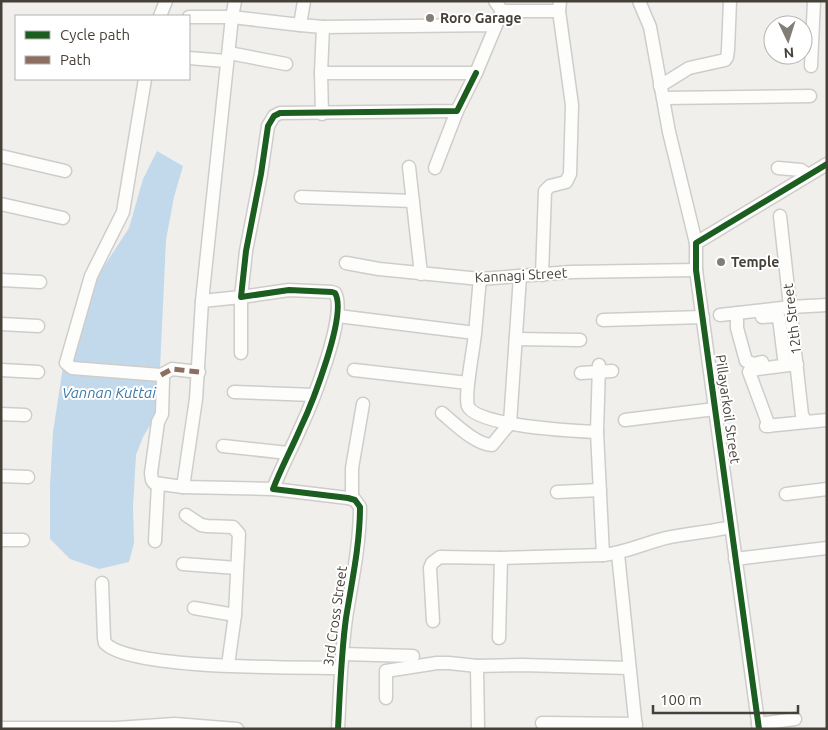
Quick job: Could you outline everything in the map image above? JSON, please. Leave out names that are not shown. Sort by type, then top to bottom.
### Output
[{"type":"street","points":[[160,15],[166,1]]},
{"type":"street","points":[[183,487],[199,372],[202,301],[235,1]]},
{"type":"street","points":[[300,25],[304,1]]},
{"type":"street","name":"Pillayarkoil Street","points":[[639,1],[650,26],[662,92],[696,243],[696,270],[759,726]]},
{"type":"street","points":[[662,92],[689,68],[725,60],[728,50],[730,1]]},
{"type":"street","points":[[811,66],[814,1]]},
{"type":"street","points":[[435,168],[457,111],[476,73],[496,25],[498,6],[559,6],[572,104],[570,174],[566,182],[550,186],[545,191],[542,275]]},
{"type":"street","points":[[190,17],[232,16],[323,27],[496,25]]},
{"type":"street","points":[[322,114],[323,27]]},
{"type":"street","points":[[190,58],[228,57],[286,64]]},
{"type":"street","points":[[321,73],[476,73]]},
{"type":"street","points":[[145,80],[123,212],[91,276],[66,363],[72,368],[162,375],[172,369],[199,372]]},
{"type":"street","points":[[662,92],[810,96]]},
{"type":"street","points":[[241,353],[241,297],[246,251],[268,126],[274,116],[280,113],[457,111]]},
{"type":"street","points":[[1,156],[65,171]]},
{"type":"street","points":[[696,243],[827,164]]},
{"type":"street","points":[[409,167],[421,274]]},
{"type":"street","points":[[778,168],[800,170],[808,175]]},
{"type":"street","points":[[301,197],[413,202]]},
{"type":"street","points":[[1,204],[63,218]]},
{"type":"street","name":"12th Street","points":[[780,216],[790,307],[792,359],[802,414],[806,421]]},
{"type":"street","name":"Kannagi Street","points":[[346,264],[379,270],[480,279],[571,272],[696,270]]},
{"type":"street","points":[[442,413],[478,442],[486,445],[492,445],[510,423],[520,276]]},
{"type":"street","points":[[480,279],[476,333],[468,384],[467,401],[472,412],[540,429],[597,432]]},
{"type":"street","points":[[1,280],[40,282]]},
{"type":"street","points":[[202,301],[289,290],[332,292],[337,296],[338,316],[331,345],[300,430],[273,489]]},
{"type":"street","points":[[737,317],[790,307],[827,305]]},
{"type":"street","points":[[720,315],[737,317],[776,316],[779,318],[792,359]]},
{"type":"street","points":[[338,316],[476,333]]},
{"type":"street","points":[[603,320],[703,317]]},
{"type":"street","points":[[737,317],[737,328],[746,361],[754,364],[792,359]]},
{"type":"street","points":[[1,324],[38,326]]},
{"type":"street","points":[[516,340],[580,340]]},
{"type":"street","points":[[792,359],[750,370],[749,372],[768,426],[827,420]]},
{"type":"street","points":[[581,372],[603,369],[597,432],[603,555]]},
{"type":"street","points":[[1,370],[38,372]]},
{"type":"street","points":[[354,370],[468,384]]},
{"type":"street","points":[[162,375],[162,414],[158,422],[151,473],[152,480],[158,484],[183,487],[273,489],[356,503]]},
{"type":"street","points":[[234,392],[314,395]]},
{"type":"street","name":"3rd Cross Street","points":[[338,729],[340,668],[354,573],[356,503],[352,468],[363,404]]},
{"type":"street","points":[[625,420],[715,409]]},
{"type":"street","points":[[1,414],[25,415]]},
{"type":"street","points":[[222,446],[288,453]]},
{"type":"street","points":[[1,476],[28,478]]},
{"type":"street","points":[[155,541],[158,484]]},
{"type":"street","points":[[786,494],[827,489]]},
{"type":"street","points":[[557,492],[600,490]]},
{"type":"street","points":[[186,514],[201,525],[233,527],[239,534],[235,615],[228,665]]},
{"type":"street","points":[[433,621],[430,568],[435,560],[440,557],[501,558],[618,554],[667,538],[731,527]]},
{"type":"street","points":[[1,540],[23,540]]},
{"type":"street","points":[[736,558],[827,548]]},
{"type":"street","points":[[542,723],[636,726],[618,554]]},
{"type":"street","points":[[499,638],[501,558]]},
{"type":"street","points":[[183,564],[237,568]]},
{"type":"street","points":[[102,583],[104,643],[108,647],[138,657],[158,661],[340,668]]},
{"type":"street","points":[[194,608],[235,615]]},
{"type":"street","points":[[342,654],[413,656]]},
{"type":"street","points":[[386,698],[386,671],[437,663],[477,666],[522,665],[629,668]]},
{"type":"street","points":[[477,666],[478,729]]},
{"type":"street","points":[[759,726],[795,719]]},
{"type":"street","points":[[1,728],[116,728],[175,724],[200,728],[236,729]]},
{"type":"water","name":"Vannan Kuttai","points":[[157,151],[183,166],[174,197],[166,240],[158,412],[143,437],[136,455],[133,507],[134,543],[129,562],[99,569],[70,559],[50,539],[53,432],[65,354],[79,305],[129,228],[143,179]]},
{"type":"marked path","points":[[161,375],[172,369],[199,372]]},
{"type":"cycle path","points":[[338,729],[343,646],[357,549],[360,507],[355,500],[348,498],[273,489],[319,381],[333,339],[338,304],[335,293],[332,292],[289,290],[241,297],[246,251],[268,126],[274,116],[280,113],[457,111],[476,73]]},
{"type":"cycle path","points":[[759,729],[696,270],[696,243],[827,164]]},
{"type":"place","name":"Roro Garage","points":[[430,18]]},
{"type":"place","name":"Temple","points":[[721,262]]}]
